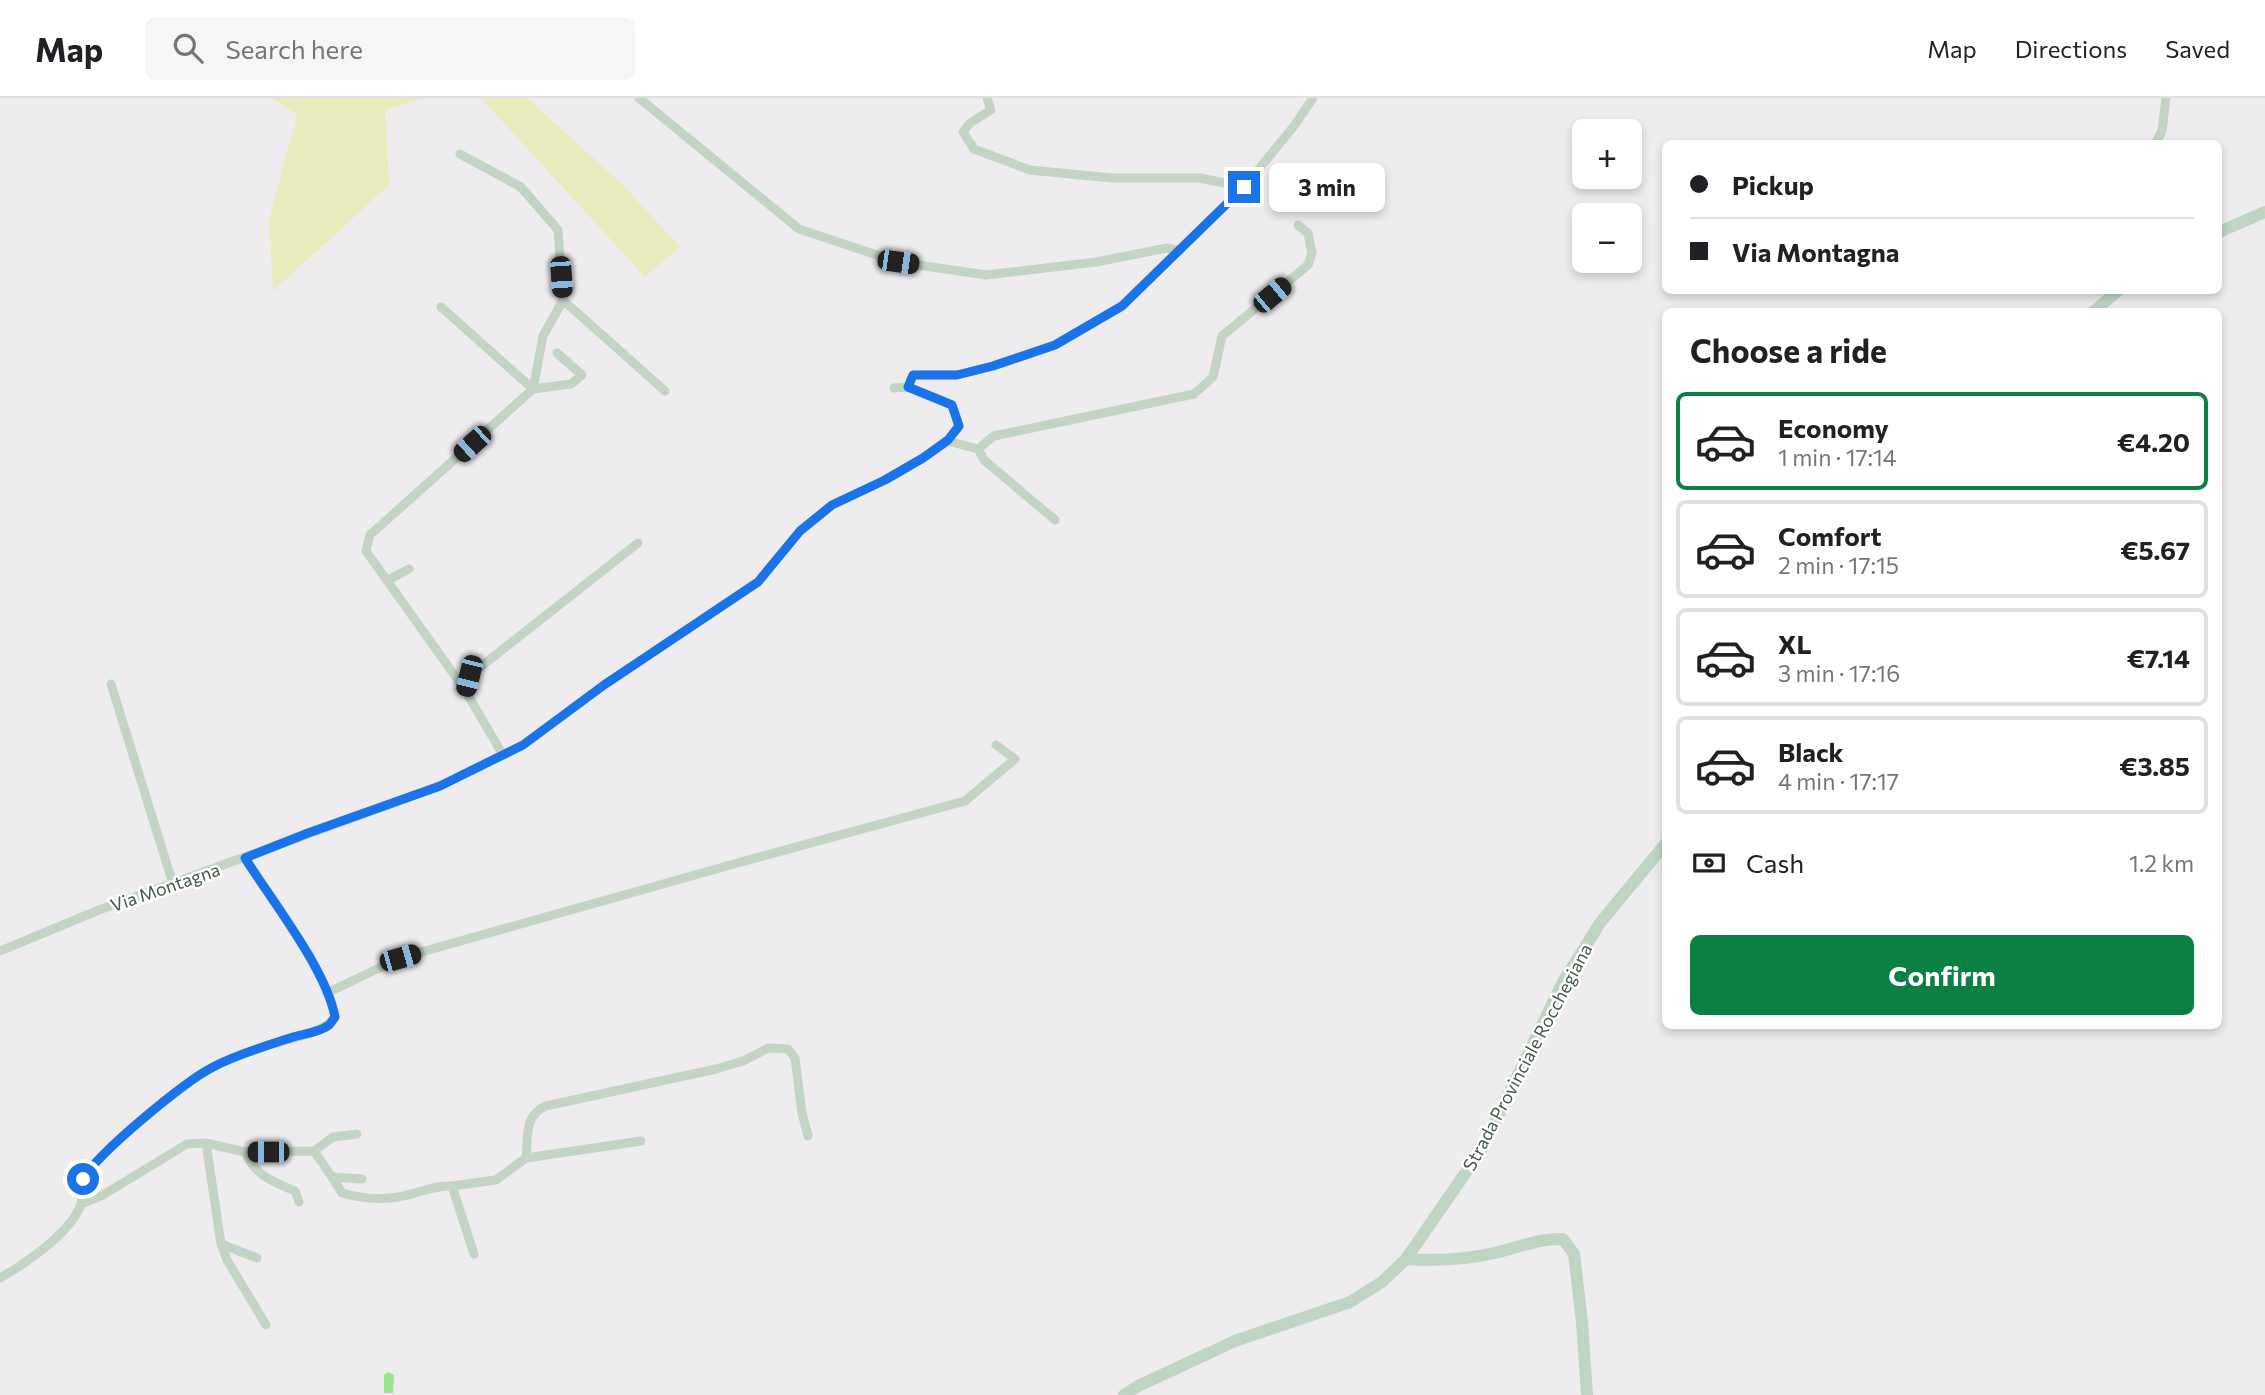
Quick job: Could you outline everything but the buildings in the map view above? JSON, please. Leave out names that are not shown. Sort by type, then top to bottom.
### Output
[{"type":"main road","points":[[2222,231],[2265,212]]},
{"type":"main road","points":[[2098,308],[2114,294]]},
{"type":"main road","name":"Strada Provinciale Rocchegiana","points":[[1124,1395],[1235,1341],[1350,1302],[1382,1282],[1406,1259],[1482,1149],[1528,1051],[1570,971],[1600,923],[1662,848]]},
{"type":"main road","points":[[1406,1259],[1438,1261],[1494,1253],[1545,1238],[1563,1239],[1574,1254],[1587,1395]]},
{"type":"street","points":[[639,98],[799,229],[898,262],[986,275],[1096,262],[1167,248],[1180,251]]},
{"type":"street","points":[[987,98],[990,110],[970,123],[963,132],[974,149],[1030,170],[1111,178],[1200,178],[1244,187]]},
{"type":"street","points":[[908,387],[913,375],[957,375],[1055,345],[1122,306],[1244,187],[1294,126],[1313,98]]},
{"type":"street","points":[[2157,140],[2162,131],[2166,98]]},
{"type":"street","points":[[460,154],[522,187],[558,230],[563,300],[543,336],[533,390]]},
{"type":"street","points":[[978,449],[994,436],[1194,394],[1213,377],[1222,336],[1308,265],[1312,253],[1308,233],[1298,225]]},
{"type":"street","points":[[563,300],[664,391]]},
{"type":"street","points":[[441,307],[533,390]]},
{"type":"street","points":[[503,755],[465,690],[366,551],[370,535],[533,390],[571,384],[582,375],[557,353]]},
{"type":"street","points":[[894,388],[908,387],[952,405],[959,426],[948,440],[978,449],[984,460],[1055,520]]},
{"type":"street","name":"Via Montagna","points":[[0,951],[99,910],[440,786],[523,745],[604,685],[758,582],[800,531],[832,505],[885,480],[948,440]]},
{"type":"street","points":[[465,690],[469,676],[638,543]]},
{"type":"street","points":[[387,580],[409,569]]},
{"type":"street","points":[[111,684],[173,884]]},
{"type":"street","points":[[327,993],[400,958],[965,801],[1015,759],[996,745]]},
{"type":"street","points":[[0,1278],[30,1261],[57,1236],[79,1210],[83,1179],[89,1170],[193,1080],[213,1067],[271,1044],[328,1026],[335,1017],[314,965],[245,858]]},
{"type":"street","points":[[527,1158],[530,1119],[536,1111],[546,1106],[716,1069],[743,1061],[768,1048],[788,1049],[796,1058],[802,1113],[808,1136]]},
{"type":"street","points":[[81,1204],[103,1195],[187,1144],[206,1143],[245,1152],[314,1151],[333,1137],[357,1134]]},
{"type":"street","points":[[314,1151],[342,1193],[361,1198],[398,1197],[438,1185],[452,1186],[496,1180],[527,1158],[641,1141]]},
{"type":"street","points":[[206,1143],[221,1244],[227,1260],[266,1325]]},
{"type":"street","points":[[245,1152],[251,1165],[264,1178],[295,1191],[299,1202]]},
{"type":"street","points":[[332,1177],[362,1179]]},
{"type":"street","points":[[452,1186],[474,1254]]},
{"type":"street","points":[[221,1244],[257,1258]]},
{"type":"shaded area","points":[[272,98],[423,98],[385,110],[389,185],[273,291],[269,220],[297,115]]},
{"type":"shaded area","points":[[481,98],[527,98],[621,183],[680,247],[645,277]]},
{"type":"shaded area","points":[[388,1372],[394,1375],[393,1393],[384,1393],[384,1375]]},
{"type":"route","points":[[83,1179],[123,1138],[193,1080],[213,1067],[271,1044],[328,1026],[335,1017],[332,1003],[314,965],[245,858],[440,786],[523,745],[604,685],[758,582],[800,531],[832,505],[885,480],[948,440],[959,426],[952,405],[908,387],[913,375],[957,375],[1055,345],[1122,306],[1244,187]]}]
